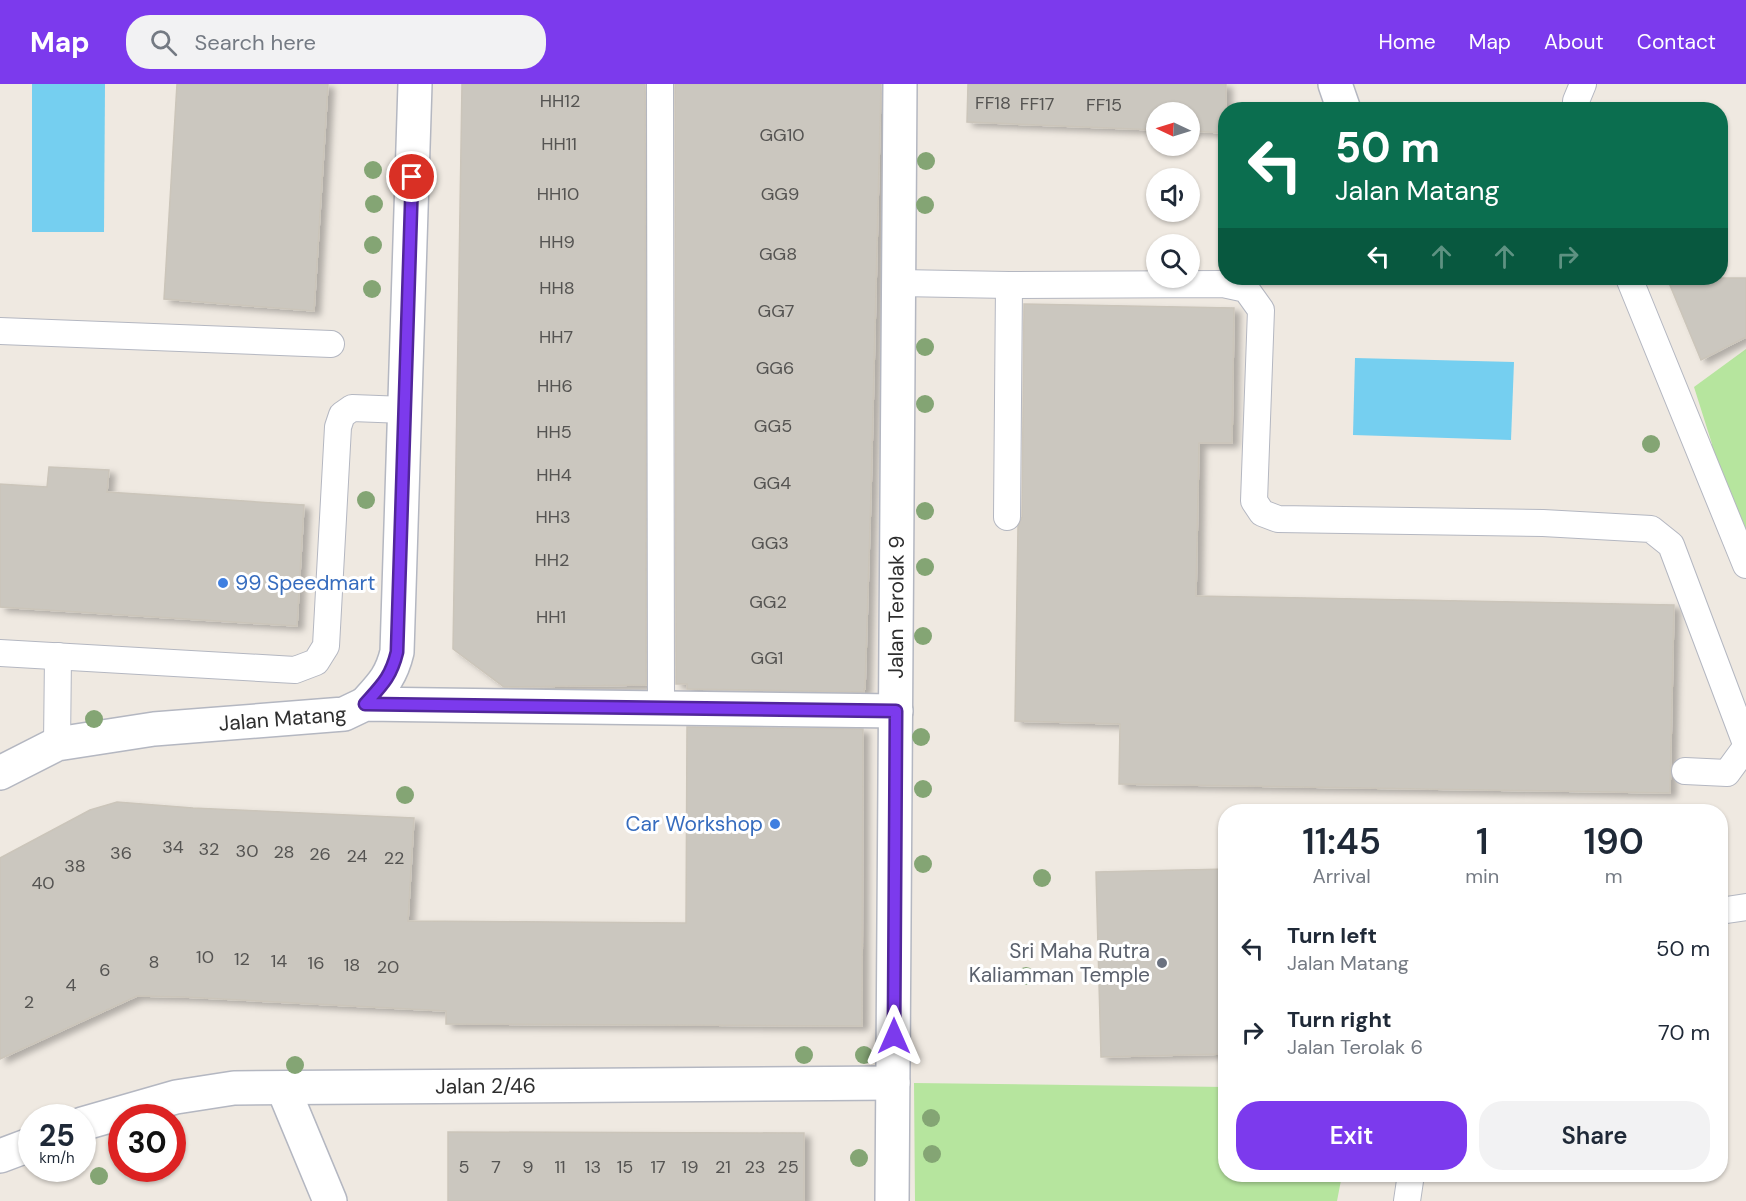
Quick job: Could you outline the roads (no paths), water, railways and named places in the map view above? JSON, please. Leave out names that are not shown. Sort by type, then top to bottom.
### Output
[{"type":"street","points":[[365,704],[393,669],[397,652],[415,84]]},
{"type":"street","name":"Jalan Terolak 9","points":[[892,1201],[900,84]]},
{"type":"street","points":[[1335,84],[1341,102]]},
{"type":"street","name":"Jalan Matang","points":[[0,773],[57,744],[154,729],[344,714],[365,704],[896,711]]},
{"type":"street","name":"Jalan 2/46","points":[[96,1120],[176,1097],[234,1088],[893,1083]]},
{"type":"street","points":[[283,1088],[330,1201]]},
{"type":"street","points":[[0,1156],[18,1149]]},
{"type":"lane","points":[[660,84],[661,707]]},
{"type":"lane","points":[[1576,102],[1582,84]]},
{"type":"lane","points":[[899,283],[1218,284]]},
{"type":"lane","points":[[1007,517],[1009,285]]},
{"type":"lane","points":[[1227,285],[1246,290],[1261,310],[1254,501],[1262,513],[1278,519],[1543,524],[1651,530],[1671,545],[1746,746],[1726,773],[1684,771]]},
{"type":"lane","points":[[1632,285],[1746,565]]},
{"type":"lane","points":[[0,331],[331,344]]},
{"type":"lane","points":[[0,653],[295,670],[316,662],[326,646],[338,427],[342,415],[352,408],[405,410]]},
{"type":"lane","points":[[57,744],[58,656]]},
{"type":"lane","points":[[1728,910],[1746,907]]},
{"type":"lane","points":[[1407,1201],[1410,1182]]},
{"type":"water","points":[[32,84],[105,84],[104,232],[32,232]]},
{"type":"water","points":[[1355,358],[1514,362],[1511,440],[1353,435]]},
{"type":"place","name":"99 Speedmart","points":[[223,583]]},
{"type":"place","name":"Car Workshop","points":[[775,824]]},
{"type":"place","name":"Sri Maha Rutra Kaliamman Temple","points":[[1162,963]]}]
